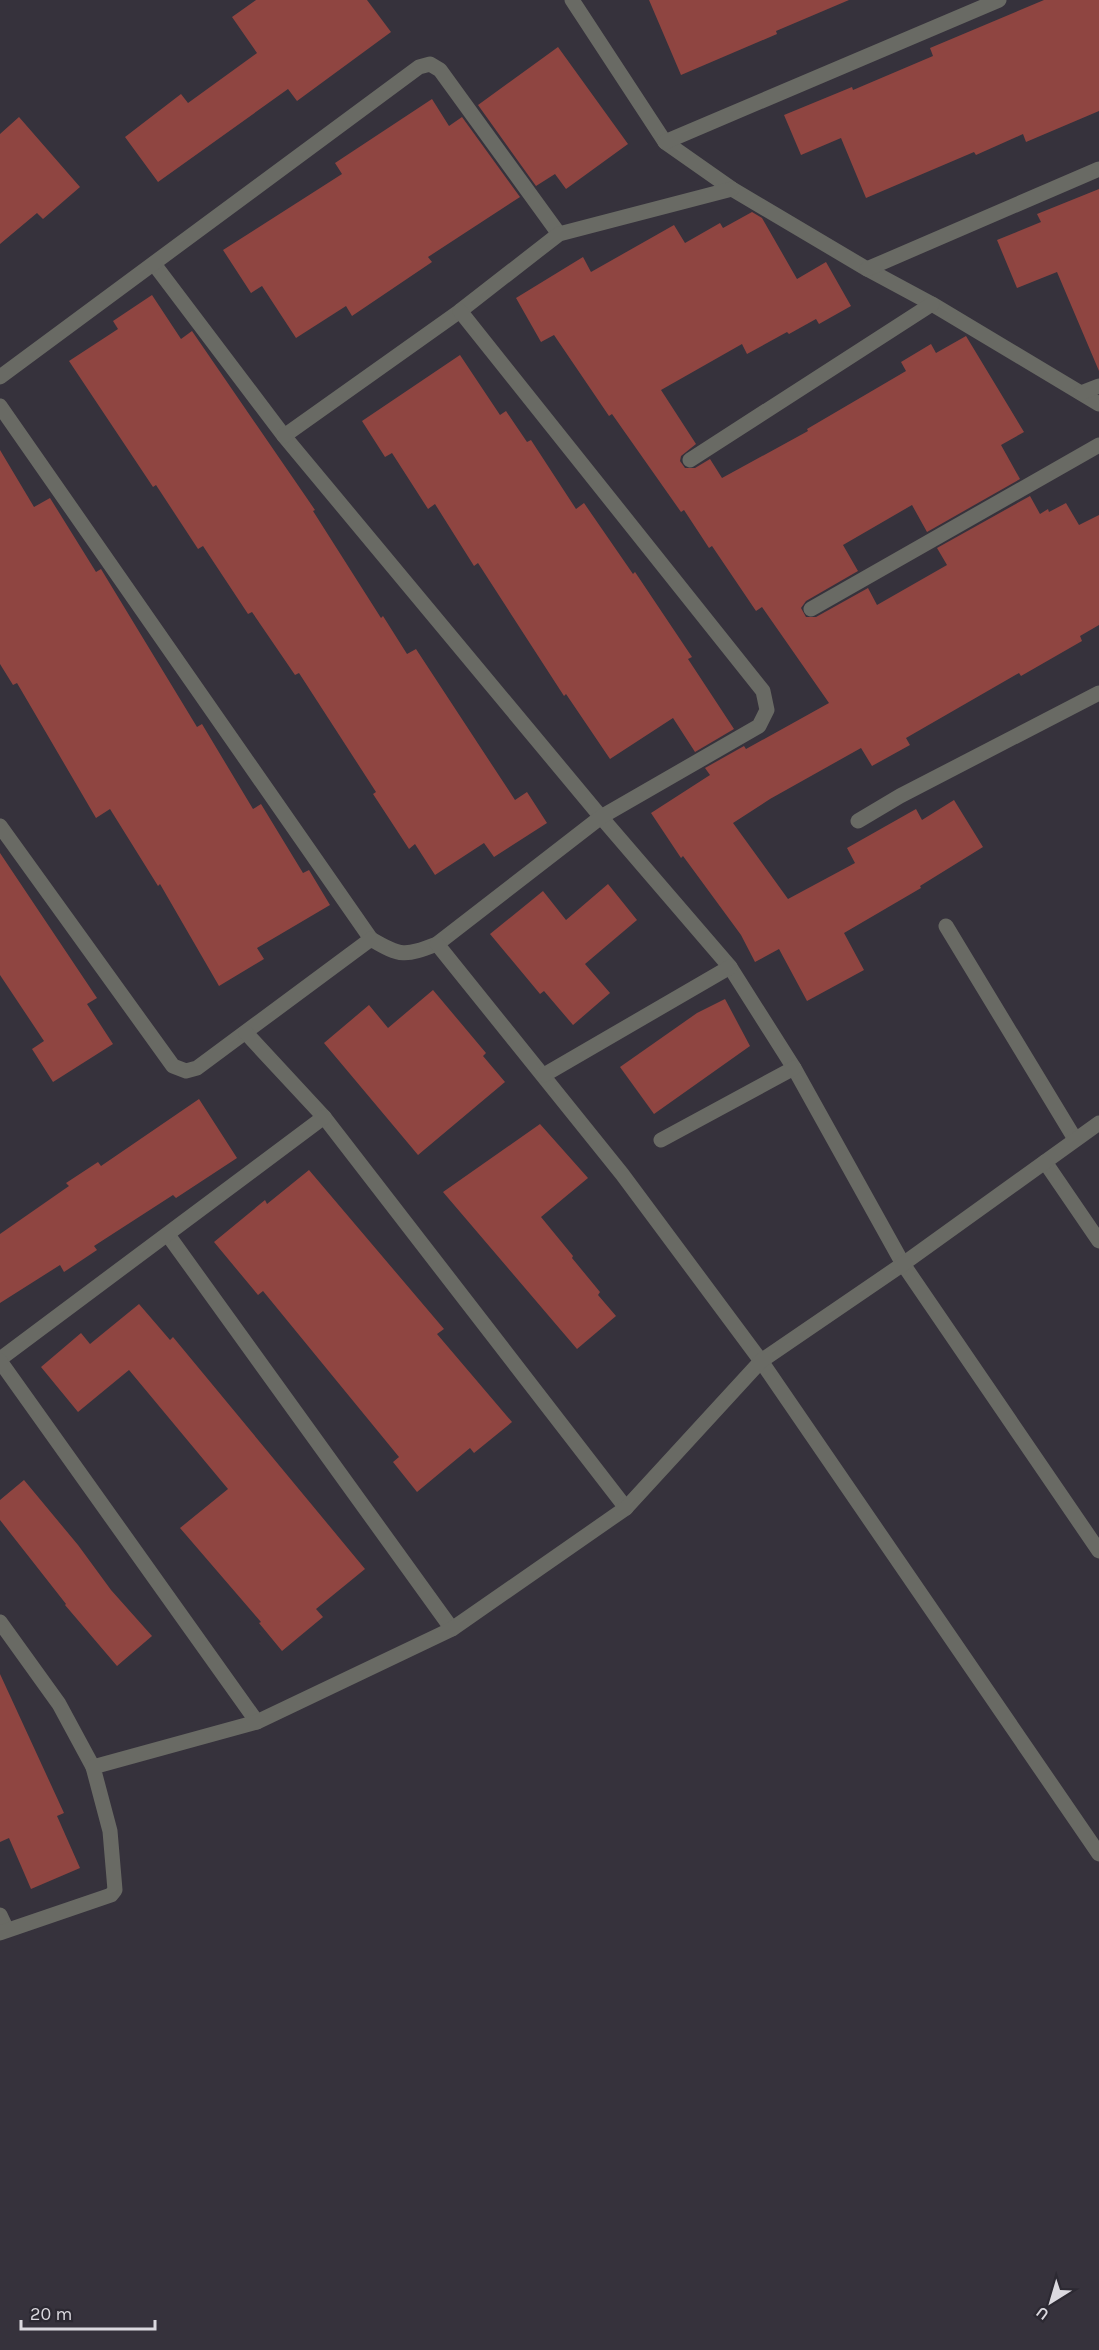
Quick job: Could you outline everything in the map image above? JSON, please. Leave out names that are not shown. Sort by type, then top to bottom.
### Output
[{"type":"street","points":[[572,0],[665,142],[732,189],[867,269],[932,304],[1099,404]]},
{"type":"street","points":[[665,142],[999,0]]},
{"type":"street","points":[[0,377],[419,67],[430,64],[440,70],[559,234]]},
{"type":"street","points":[[867,269],[1099,169]]},
{"type":"street","points":[[284,436],[460,311],[559,234],[732,189]]},
{"type":"street","points":[[154,264],[284,436],[601,817],[730,968],[794,1068],[903,1264],[1099,1551]]},
{"type":"street","points":[[690,460],[932,304]]},
{"type":"street","points":[[0,406],[371,939],[392,952],[404,954],[437,944],[601,817],[759,726],[767,710],[764,691],[460,311]]},
{"type":"street","points":[[1081,393],[1099,386]]},
{"type":"street","points":[[811,609],[1099,445]]},
{"type":"street","points":[[858,821],[900,796],[1099,693]]},
{"type":"street","points":[[0,826],[173,1066],[186,1071],[197,1068],[371,939]]},
{"type":"street","points":[[946,927],[1075,1139]]},
{"type":"street","points":[[437,944],[622,1174],[761,1361],[1099,1854]]},
{"type":"street","points":[[544,1075],[730,968]]},
{"type":"street","points":[[246,1033],[324,1117],[626,1508]]},
{"type":"street","points":[[661,1140],[794,1068]]},
{"type":"street","points":[[257,1722],[0,1360],[324,1117]]},
{"type":"street","points":[[93,1767],[257,1722],[452,1629],[626,1508],[761,1361],[903,1264],[1099,1123]]},
{"type":"street","points":[[1045,1162],[1099,1241]]},
{"type":"street","points":[[168,1235],[452,1629]]},
{"type":"street","points":[[0,1622],[59,1704],[93,1767],[110,1831],[115,1890],[111,1895],[4,1931],[0,1915]]},
{"type":"building","points":[[256,0],[367,0],[391,32],[297,101],[288,89],[158,182],[125,137],[181,94],[188,103],[257,53],[232,17]]},
{"type":"building","points":[[649,0],[849,0],[681,75]]},
{"type":"building","points":[[1044,0],[1099,0],[1099,111],[1026,142],[1023,134],[976,155],[974,152],[866,198],[841,138],[801,155],[784,115],[852,87],[853,90],[933,56],[930,48]]},
{"type":"building","points":[[558,47],[628,144],[566,189],[555,174],[536,186],[478,105]]},
{"type":"building","points":[[432,99],[449,126],[462,117],[520,197],[428,257],[432,262],[352,316],[346,306],[296,338],[262,286],[251,293],[223,250],[342,174],[335,163]]},
{"type":"building","points":[[19,117],[80,187],[43,219],[37,213],[0,244],[0,134]]},
{"type":"building","points":[[1099,189],[1099,371],[1057,272],[1017,288],[997,240],[1041,222],[1037,214]]},
{"type":"building","points":[[752,212],[762,218],[797,279],[826,262],[851,306],[819,324],[816,319],[789,334],[787,332],[747,354],[742,344],[661,390],[696,444],[681,456],[680,461],[685,468],[695,468],[710,459],[722,478],[808,431],[807,429],[906,371],[901,362],[931,344],[936,353],[966,336],[1024,432],[1001,445],[1020,479],[927,532],[912,505],[843,545],[858,571],[806,601],[801,608],[806,617],[816,617],[868,588],[877,605],[947,565],[937,548],[1030,496],[1040,514],[1066,503],[1079,525],[1099,515],[1099,625],[1080,636],[1082,641],[1021,676],[1019,673],[906,738],[910,745],[872,766],[861,748],[770,799],[733,823],[788,899],[855,863],[847,848],[916,809],[922,820],[954,800],[983,847],[920,886],[921,888],[844,933],[864,970],[807,1001],[779,949],[755,962],[741,935],[683,856],[681,858],[651,813],[710,775],[705,768],[744,746],[746,749],[829,703],[762,607],[756,611],[712,546],[709,548],[684,510],[681,512],[612,414],[609,416],[554,335],[541,342],[516,298],[583,257],[591,272],[674,225],[685,243],[720,223],[723,228]]},
{"type":"building","points":[[152,295],[181,339],[192,331],[315,510],[313,511],[381,618],[383,616],[407,654],[416,649],[515,800],[527,792],[547,823],[494,857],[484,843],[435,875],[415,844],[409,849],[373,794],[376,792],[299,673],[295,675],[252,612],[248,614],[203,546],[198,549],[156,485],[153,487],[69,361],[118,329],[113,321]]},
{"type":"building","points":[[460,355],[500,415],[506,411],[527,442],[531,440],[576,509],[584,503],[633,574],[635,572],[692,657],[688,659],[734,729],[695,752],[673,718],[610,759],[566,694],[564,696],[478,563],[474,566],[435,504],[428,509],[392,453],[385,457],[362,421]]},
{"type":"building","points":[[0,450],[34,507],[50,498],[96,572],[101,569],[197,727],[202,724],[253,809],[261,804],[303,873],[309,870],[330,905],[257,948],[264,959],[219,986],[160,884],[158,886],[110,809],[96,818],[17,683],[13,685],[0,664]]},
{"type":"building","points":[[0,853],[97,998],[87,1004],[113,1044],[53,1082],[32,1049],[44,1041],[0,975]]},
{"type":"building","points":[[608,884],[637,920],[585,964],[610,993],[573,1025],[544,991],[540,994],[490,934],[543,891],[566,920]]},
{"type":"building","points":[[433,990],[486,1053],[483,1056],[505,1082],[418,1155],[324,1043],[369,1005],[388,1028]]},
{"type":"building","points":[[725,999],[750,1046],[654,1114],[620,1067],[697,1013]]},
{"type":"building","points":[[199,1099],[237,1158],[176,1198],[173,1195],[94,1246],[97,1250],[64,1272],[60,1265],[0,1303],[0,1234],[69,1186],[66,1183],[98,1162],[101,1166]]},
{"type":"building","points":[[540,1124],[588,1178],[541,1217],[573,1256],[572,1258],[600,1292],[598,1295],[616,1316],[577,1349],[443,1192]]},
{"type":"building","points":[[309,1170],[444,1329],[437,1334],[512,1422],[474,1453],[470,1448],[417,1492],[393,1462],[399,1457],[263,1291],[258,1295],[214,1242],[265,1200],[267,1204]]},
{"type":"building","points":[[139,1304],[170,1340],[173,1337],[365,1569],[316,1609],[323,1617],[282,1651],[259,1623],[261,1622],[180,1528],[228,1489],[129,1370],[78,1412],[41,1367],[81,1333],[90,1344]]},
{"type":"building","points":[[24,1480],[78,1545],[111,1590],[152,1636],[117,1666],[65,1605],[0,1520],[0,1500]]},
{"type":"building","points":[[0,1674],[64,1813],[57,1816],[80,1868],[31,1889],[9,1838],[0,1842]]}]
